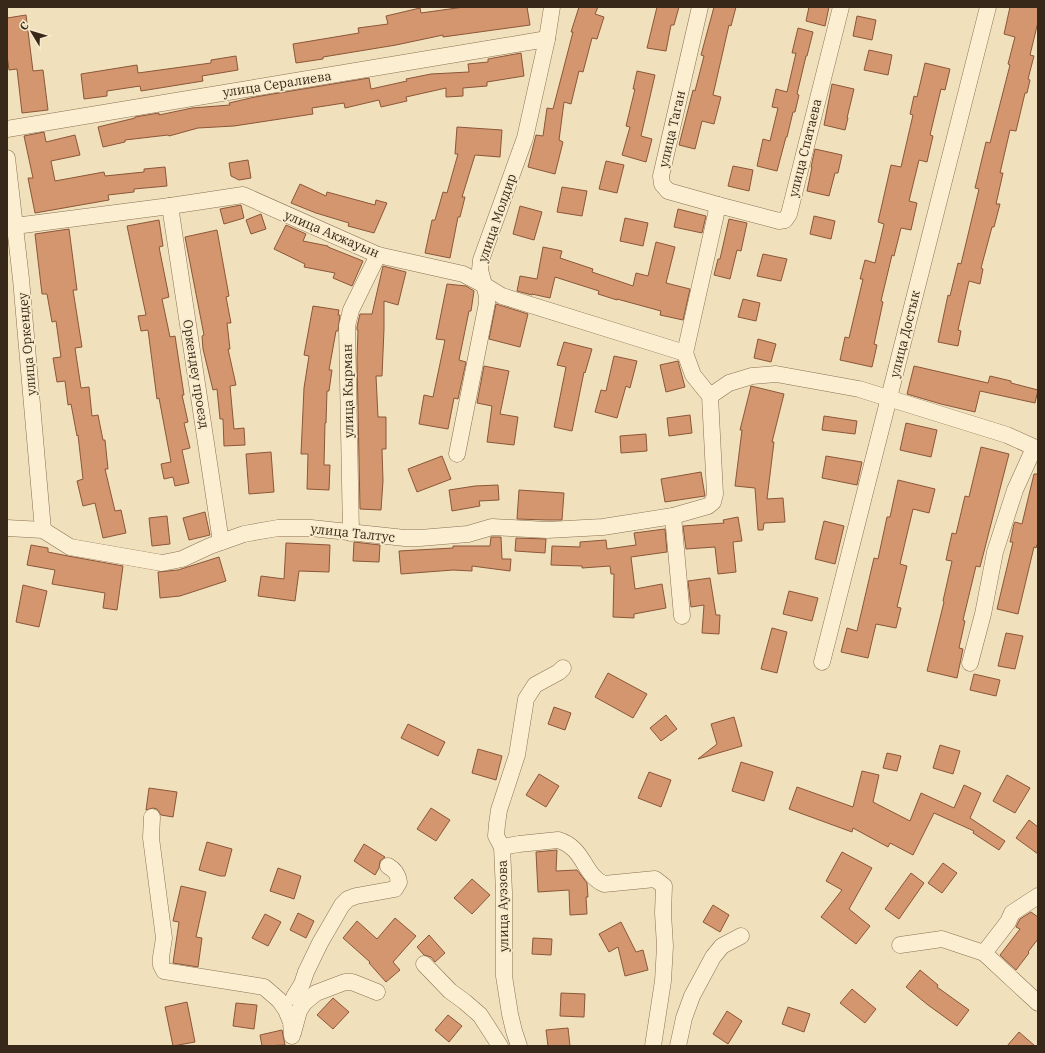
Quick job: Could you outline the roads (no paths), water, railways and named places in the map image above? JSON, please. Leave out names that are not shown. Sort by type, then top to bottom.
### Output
[{"type":"street","name":"улица Молдир","points":[[457,454],[487,303],[487,296],[480,270],[481,260],[525,138],[547,38],[552,7]]},
{"type":"street","name":"улица Таган","points":[[700,7],[661,176],[662,184],[668,191],[718,205]]},
{"type":"street","name":"улица Спатаева","points":[[718,205],[779,221],[785,220],[789,214],[840,7]]},
{"type":"street","name":"улица Достык","points":[[822,662],[988,7]]},
{"type":"street","name":"улица Сералиева","points":[[7,128],[547,38]]},
{"type":"street","name":"улица Оркендеу","points":[[7,158],[15,226],[14,279],[43,530]]},
{"type":"street","name":"улица Акжауын","points":[[15,226],[242,195],[378,255],[463,274],[502,296],[685,353]]},
{"type":"street","points":[[718,205],[685,353],[693,375],[710,396],[729,383],[752,376],[776,374],[859,389],[1007,436],[1036,448],[1015,490],[995,552],[983,614],[970,663]]},
{"type":"street","name":"Оркендеу проезд","points":[[170,206],[221,542]]},
{"type":"street","name":"улица Кырман","points":[[351,533],[347,326],[351,310],[378,255]]},
{"type":"street","name":"улица Талтус","points":[[7,528],[43,530],[70,547],[162,563],[182,559],[244,534],[278,528],[311,528],[405,538],[420,538],[468,534],[492,527],[547,530],[604,528],[674,516],[708,506],[713,502],[715,494],[710,396]]},
{"type":"street","points":[[674,516],[682,616]]},
{"type":"street","name":"улица Ауэзова","points":[[520,1046],[514,1031],[510,1014],[504,976],[504,892],[502,847],[496,836],[496,824],[499,810],[517,755],[526,699],[535,685],[559,672],[563,668]]},
{"type":"street","points":[[152,817],[151,838],[164,938],[161,965],[164,970],[264,987],[279,1000],[286,1010],[291,1022],[293,1041]]},
{"type":"street","points":[[502,847],[558,840],[575,850],[584,861],[591,875],[596,881],[604,884],[655,878],[662,883],[664,890],[663,913],[665,946],[663,981],[653,1046]]},
{"type":"street","points":[[294,997],[302,984],[306,972],[320,944],[342,904],[348,899],[356,896],[395,889],[399,882],[398,874],[388,866]]},
{"type":"street","points":[[984,953],[1008,922],[1012,914],[1038,896]]},
{"type":"street","points":[[678,1046],[684,1018],[692,996],[713,957],[722,946],[741,936]]},
{"type":"street","points":[[900,945],[942,939],[984,953],[1038,1003]]},
{"type":"street","points":[[424,964],[450,991],[480,1015],[500,1046]]},
{"type":"street","points":[[293,1041],[295,1023],[302,1007],[304,1003],[316,993],[345,982],[352,982],[377,992]]}]
